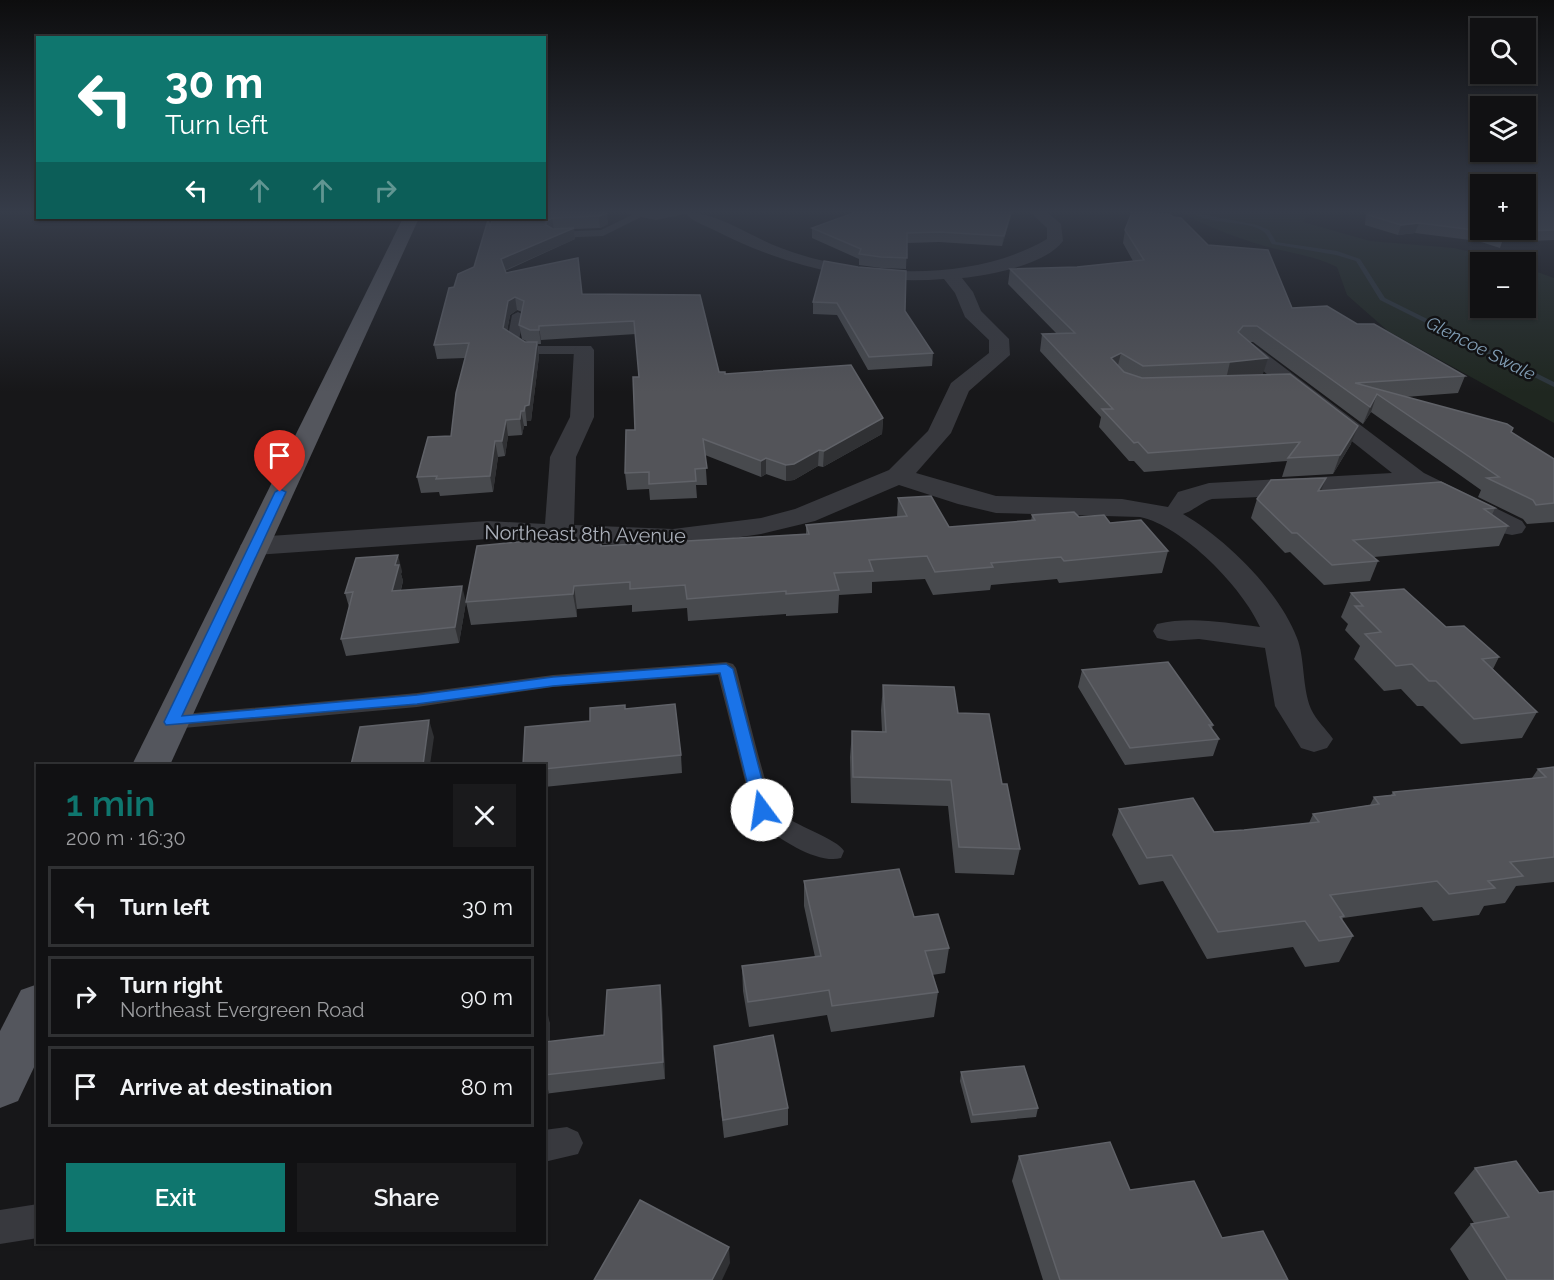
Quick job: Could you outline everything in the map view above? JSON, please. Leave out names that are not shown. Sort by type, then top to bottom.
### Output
[{"type":"main road","points":[[151,764],[385,272]]},
{"type":"main road","points":[[0,1084],[36,1009]]},
{"type":"street","points":[[863,272],[883,274],[969,272]]},
{"type":"street","name":"Northeast 8th Avenue","points":[[255,546],[488,530],[673,538],[761,526],[805,515],[898,476],[922,454],[939,433],[959,388],[999,355],[999,339],[972,313],[967,298],[949,274]]},
{"type":"street","points":[[1246,348],[1415,478],[1512,527]]},
{"type":"street","points":[[559,534],[563,457],[582,417],[584,350]]},
{"type":"street","points":[[1260,384],[1290,382]]},
{"type":"street","points":[[898,476],[962,497],[1009,506],[1135,509],[1169,509],[1219,503],[1238,494],[1239,490],[1356,485],[1415,478]]},
{"type":"street","points":[[1169,509],[1197,534],[1266,608],[1282,640],[1290,699],[1302,724],[1314,739]]},
{"type":"street","points":[[1169,631],[1199,630],[1282,640]]},
{"type":"lane","points":[[518,315],[513,341],[528,350],[584,350]]},
{"type":"lane","points":[[172,722],[417,700],[553,681],[726,669],[762,810],[771,821],[790,834],[832,851]]},
{"type":"lane","points":[[0,1227],[36,1221]]},
{"type":"shaded area","points":[[1339,272],[1470,272],[1470,318],[1536,318],[1536,272],[1554,278],[1554,423],[1388,331],[1347,295]]},
{"type":"building","points":[[463,272],[580,272],[582,294],[700,295],[719,372],[725,372],[725,374],[851,365],[883,418],[824,451],[819,450],[794,464],[786,465],[766,458],[761,461],[703,439],[707,468],[695,469],[696,481],[649,484],[649,472],[625,473],[626,430],[635,430],[633,377],[639,377],[634,321],[539,326],[539,330],[530,330],[519,325],[524,301],[515,297],[508,301],[503,328],[525,342],[537,342],[529,405],[521,411],[520,419],[506,420],[502,441],[495,441],[490,476],[436,479],[437,476],[417,477],[428,437],[451,436],[456,393],[469,343],[434,345],[449,288],[454,287],[458,274]]},
{"type":"building","points":[[821,272],[906,272],[905,311],[933,353],[869,357],[837,303],[813,302]]},
{"type":"building","points":[[1013,272],[1277,272],[1292,308],[1327,306],[1357,324],[1374,324],[1465,376],[1355,383],[1507,424],[1513,428],[1511,432],[1554,459],[1554,503],[1536,505],[1533,500],[1487,478],[1499,477],[1377,394],[1370,407],[1257,326],[1243,326],[1238,332],[1268,358],[1143,366],[1121,353],[1111,358],[1124,372],[1142,378],[1290,374],[1358,426],[1340,455],[1288,458],[1300,442],[1148,453],[1138,442],[1134,443],[1102,409],[1113,409],[1042,334],[1075,333]]},
{"type":"building","points":[[1326,478],[1318,491],[1441,482],[1495,508],[1484,509],[1508,526],[1353,540],[1378,561],[1332,565],[1297,533],[1292,533],[1257,499],[1271,480]]},
{"type":"building","points":[[931,496],[949,527],[1035,520],[1032,515],[1074,512],[1079,517],[1104,515],[1110,523],[1141,520],[1168,551],[1064,561],[1061,557],[991,563],[993,567],[935,572],[927,556],[869,560],[873,571],[834,573],[839,590],[786,594],[786,591],[687,599],[685,585],[630,589],[630,582],[574,586],[573,594],[466,602],[477,546],[549,539],[549,542],[601,539],[601,546],[809,534],[806,525],[907,516],[898,498]]},
{"type":"building","points":[[398,555],[395,565],[399,565],[392,591],[462,586],[455,627],[341,639],[353,592],[345,593],[356,558]]},
{"type":"building","points":[[1404,589],[1446,627],[1464,626],[1499,657],[1482,659],[1537,712],[1474,719],[1436,681],[1429,681],[1412,664],[1396,666],[1365,634],[1381,632],[1355,606],[1363,606],[1351,593]]},
{"type":"building","points":[[1168,662],[1213,725],[1209,725],[1219,739],[1130,748],[1082,670]]},
{"type":"building","points":[[883,685],[954,687],[958,713],[989,714],[1002,784],[1007,784],[1020,849],[959,847],[951,780],[853,777],[852,731],[886,732]]},
{"type":"building","points":[[675,704],[681,755],[546,769],[546,764],[523,764],[525,727],[590,721],[590,708],[625,705],[625,709]]},
{"type":"building","points":[[429,720],[423,764],[351,764],[360,727]]},
{"type":"building","points":[[1554,767],[1554,857],[1510,862],[1523,876],[1488,881],[1495,888],[1449,894],[1437,881],[1330,895],[1344,916],[1340,917],[1353,936],[1319,941],[1305,921],[1218,932],[1172,855],[1147,858],[1119,809],[1193,798],[1214,832],[1244,830],[1319,822],[1313,814],[1379,804],[1374,797],[1395,795],[1393,792],[1546,777],[1538,769]]},
{"type":"building","points":[[899,869],[914,917],[938,914],[949,948],[925,951],[938,992],[832,1006],[829,990],[748,1002],[742,966],[821,956],[804,881]]},
{"type":"building","points":[[660,985],[663,1062],[546,1075],[546,1042],[604,1035],[607,990]]},
{"type":"building","points":[[773,1035],[788,1108],[723,1120],[714,1046]]},
{"type":"building","points":[[1024,1066],[1038,1108],[973,1115],[961,1072]]},
{"type":"building","points":[[1110,1142],[1130,1190],[1194,1181],[1222,1238],[1263,1231],[1288,1280],[1060,1280],[1019,1156]]},
{"type":"building","points":[[1516,1161],[1539,1193],[1554,1191],[1554,1280],[1507,1280],[1471,1224],[1509,1217],[1475,1168]]},
{"type":"building","points":[[640,1200],[729,1247],[712,1280],[594,1280]]},
{"type":"waterway","name":"Glencoe Swale","points":[[1365,272],[1382,299],[1554,385]]},
{"type":"route","points":[[280,492],[172,722],[417,700],[553,681],[726,669],[762,810]]}]
